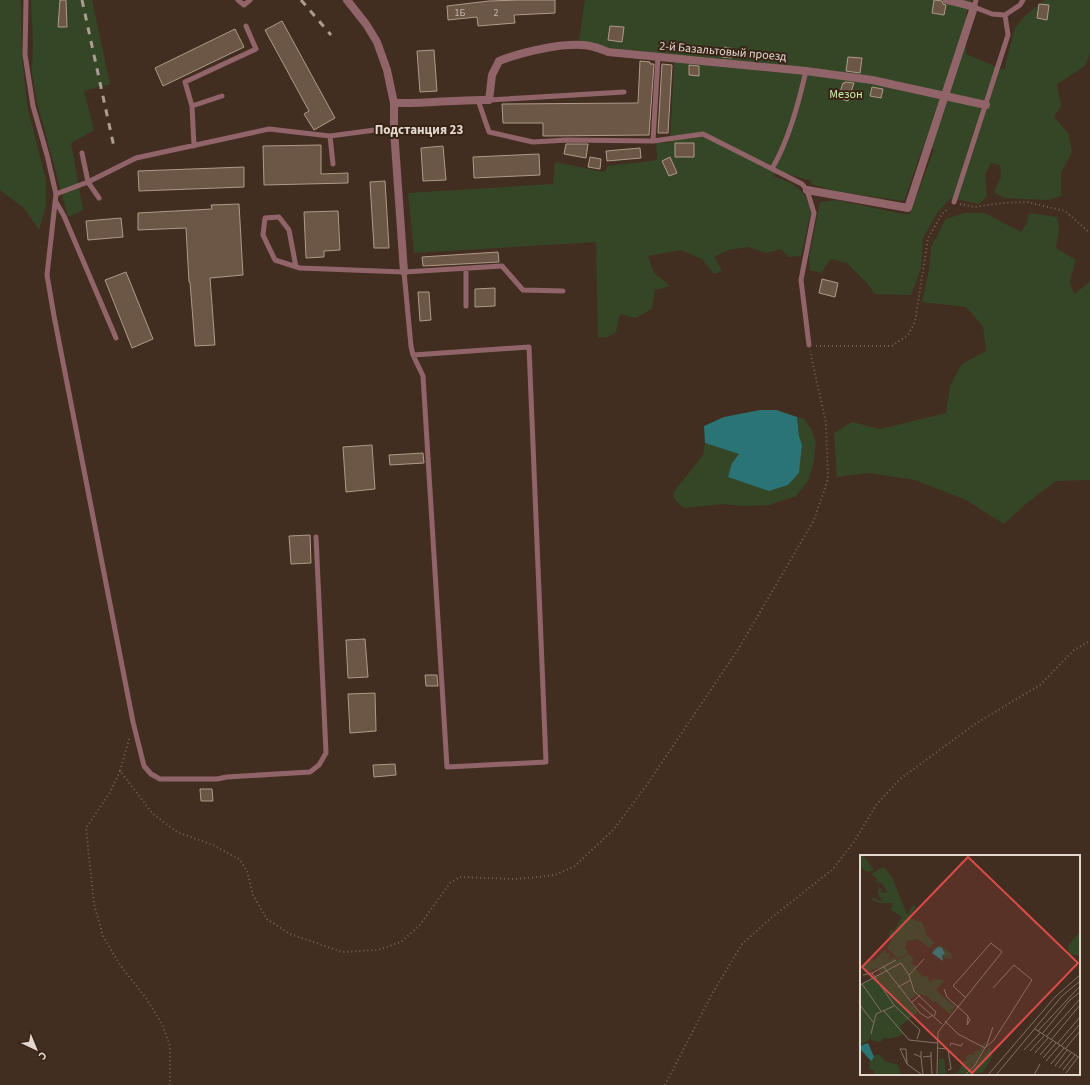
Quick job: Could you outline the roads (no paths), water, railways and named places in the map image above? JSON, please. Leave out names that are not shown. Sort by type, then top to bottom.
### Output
[{"type":"street","points":[[347,0],[366,24],[377,42],[387,70],[394,103],[394,130],[404,272]]},
{"type":"street","points":[[807,190],[908,208],[975,4],[948,0]]},
{"type":"street","name":"2-й Базальтовый проезд","points":[[489,100],[492,75],[499,61],[514,55],[564,45],[592,46],[608,52],[806,71],[872,80],[986,105]]},
{"type":"street","points":[[394,103],[416,104],[489,100]]},
{"type":"lane","points":[[26,0],[25,55],[33,106],[56,194],[47,275],[133,722],[144,766],[151,774],[160,779],[217,779],[227,777],[310,772],[319,765],[326,753],[316,537]]},
{"type":"lane","points":[[238,0],[244,5],[250,0]]},
{"type":"lane","points":[[975,4],[992,14],[1005,15],[1020,5],[1023,0]]},
{"type":"lane","points":[[954,202],[1008,35],[1005,15]]},
{"type":"lane","points":[[194,146],[192,106],[185,82],[256,49],[246,26]]},
{"type":"lane","points":[[653,141],[658,57]]},
{"type":"lane","points":[[772,169],[782,152],[800,96],[806,71]]},
{"type":"lane","points":[[489,100],[624,92]]},
{"type":"lane","points":[[192,106],[222,96]]},
{"type":"lane","points":[[478,100],[489,132],[533,142],[567,140],[653,141],[703,134],[802,184],[807,190],[814,213],[801,280],[809,344]]},
{"type":"lane","points":[[56,194],[88,182],[136,158],[269,129],[330,136],[375,130],[394,130]]},
{"type":"lane","points":[[330,136],[333,164]]},
{"type":"lane","points":[[82,153],[88,182],[99,198]]},
{"type":"lane","points":[[56,202],[64,216],[116,338]]},
{"type":"lane","points":[[296,267],[289,230],[279,216],[265,218],[263,235],[275,260],[296,267],[300,268],[404,272],[502,266],[523,290],[563,292]]},
{"type":"lane","points":[[466,269],[466,306]]},
{"type":"lane","points":[[404,272],[411,346],[413,355],[423,376],[448,767],[546,762],[529,347],[413,355]]},
{"type":"water","points":[[760,410],[776,410],[797,417],[799,436],[802,445],[799,473],[788,485],[769,491],[728,477],[732,463],[739,454],[705,443],[704,426],[724,417]]},
{"type":"railway","points":[[82,0],[114,147]]},
{"type":"railway","points":[[301,0],[331,35]]},
{"type":"district","name":"Подстанция 23","points":[[419,129]]},
{"type":"park label","name":"Мезон","points":[[846,94]]}]
